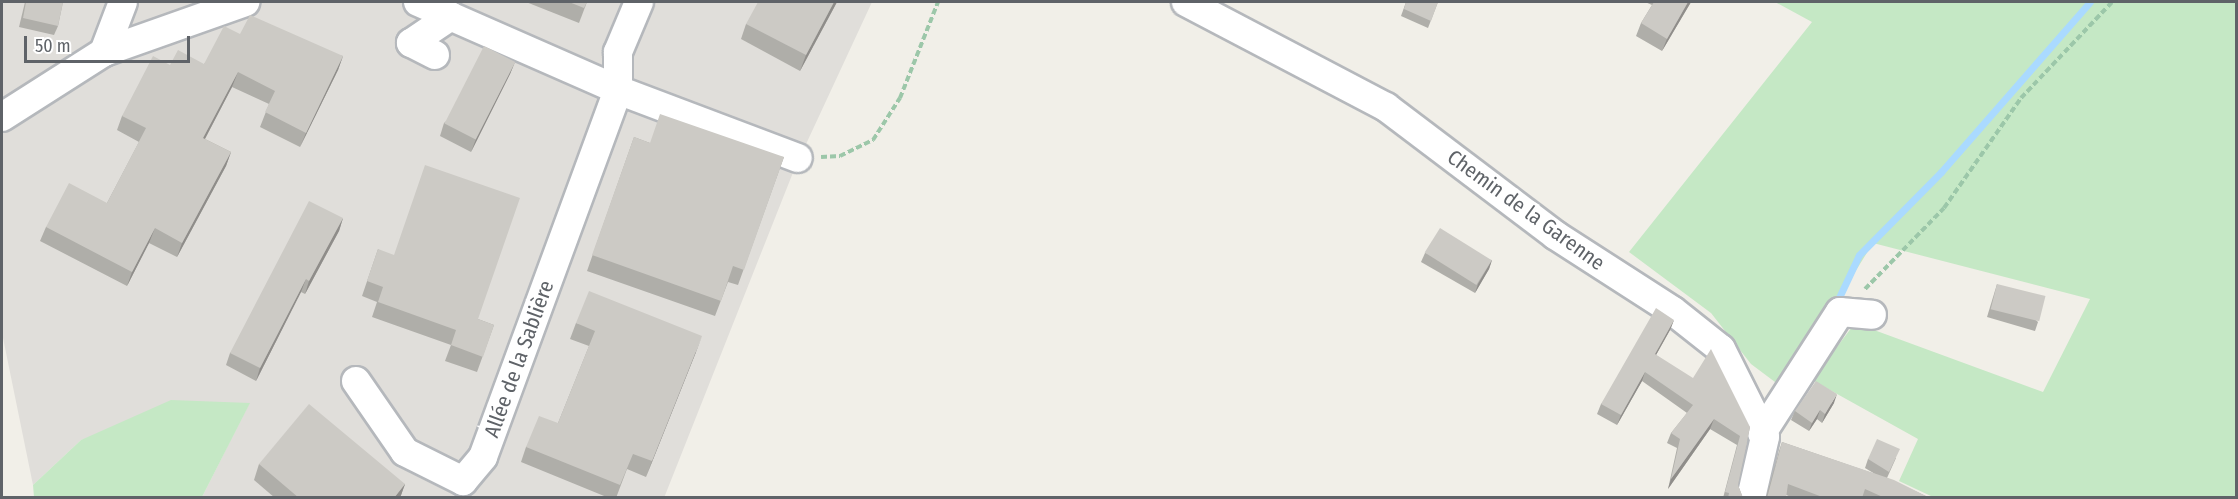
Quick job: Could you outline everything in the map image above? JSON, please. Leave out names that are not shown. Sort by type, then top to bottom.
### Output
[{"type":"street","points":[[104,52],[123,2]]},
{"type":"street","points":[[2,117],[104,52],[245,2]]},
{"type":"street","points":[[418,2],[618,90],[798,158]]},
{"type":"street","points":[[618,90],[618,52],[639,2]]},
{"type":"street","name":"Chemin de la Garenne","points":[[1186,2],[1386,107],[1555,235],[1673,311],[1721,349],[1762,433]]},
{"type":"street","points":[[435,55],[411,43],[451,16]]},
{"type":"street","name":"Allée de la Sablière","points":[[356,381],[405,452],[463,481],[483,457],[618,90]]},
{"type":"street","points":[[1751,498],[1762,433],[1840,312],[1860,313]]},
{"type":"path","points":[[798,158],[840,156],[873,141],[900,98],[938,2]]},
{"type":"path","points":[[1860,313],[1884,265],[1944,208],[2021,98],[2112,2]]},
{"type":"shaded area","points":[[2,2],[872,2],[794,170],[664,498],[202,497],[249,404],[81,440],[33,485],[2,333]]},
{"type":"green space","points":[[1775,2],[2236,2],[2236,497],[1933,497],[1899,481],[1918,439],[1812,380],[1855,323],[2043,392],[2090,299],[1873,243],[1783,388],[1751,364],[1711,313],[1629,252],[1812,22]]},
{"type":"green space","points":[[171,400],[250,403],[202,497],[34,497],[33,485],[81,440]]},
{"type":"building","points":[[26,2],[63,2],[58,26],[23,18]]},
{"type":"building","points":[[569,2],[587,2],[584,8]]},
{"type":"building","points":[[758,2],[834,2],[806,55],[746,24]]},
{"type":"building","points":[[1406,2],[1438,2],[1431,21],[1404,9]]},
{"type":"building","points":[[1654,2],[1688,2],[1667,39],[1641,23]]},
{"type":"building","points":[[250,15],[343,56],[306,133],[265,112],[275,91],[238,72],[203,138],[231,152],[182,243],[155,228],[132,272],[46,227],[69,183],[107,203],[146,128],[122,116],[153,56],[170,65],[178,50],[204,64],[224,26],[240,34]]},
{"type":"building","points":[[484,46],[515,62],[476,139],[445,124]]},
{"type":"building","points":[[660,114],[784,157],[744,270],[733,266],[721,301],[592,255],[634,137],[650,143]]},
{"type":"building","points":[[425,165],[520,198],[478,319],[494,325],[483,357],[451,345],[456,330],[378,302],[383,287],[367,281],[378,249],[394,255]]},
{"type":"building","points":[[309,201],[343,218],[309,281],[306,279],[260,368],[230,353]]},
{"type":"building","points":[[1440,228],[1492,260],[1476,285],[1425,253]]},
{"type":"building","points":[[1997,284],[2046,296],[2039,321],[1991,309]]},
{"type":"building","points":[[589,291],[702,336],[652,461],[633,454],[620,485],[526,447],[539,416],[558,423],[595,331],[576,323]]},
{"type":"building","points":[[1656,308],[1674,320],[1655,354],[1693,378],[1711,349],[1750,427],[1738,485],[1743,498],[1728,498],[1729,493],[1725,492],[1740,436],[1714,419],[1671,479],[1680,439],[1671,433],[1693,405],[1645,372],[1621,415],[1601,404]]},
{"type":"building","points":[[1816,381],[1837,394],[1825,414],[1820,410],[1812,423],[1795,411]]},
{"type":"building","points":[[309,404],[405,484],[394,498],[299,498],[259,464]]},
{"type":"building","points":[[1877,439],[1900,449],[1889,472],[1868,459]]},
{"type":"building","points":[[1782,442],[1894,480],[1930,498],[1885,498],[1865,489],[1862,498],[1825,498],[1788,484],[1786,498],[1767,498]]},
{"type":"waterway","points":[[1835,306],[1859,255],[1941,172],[2090,2]]}]
